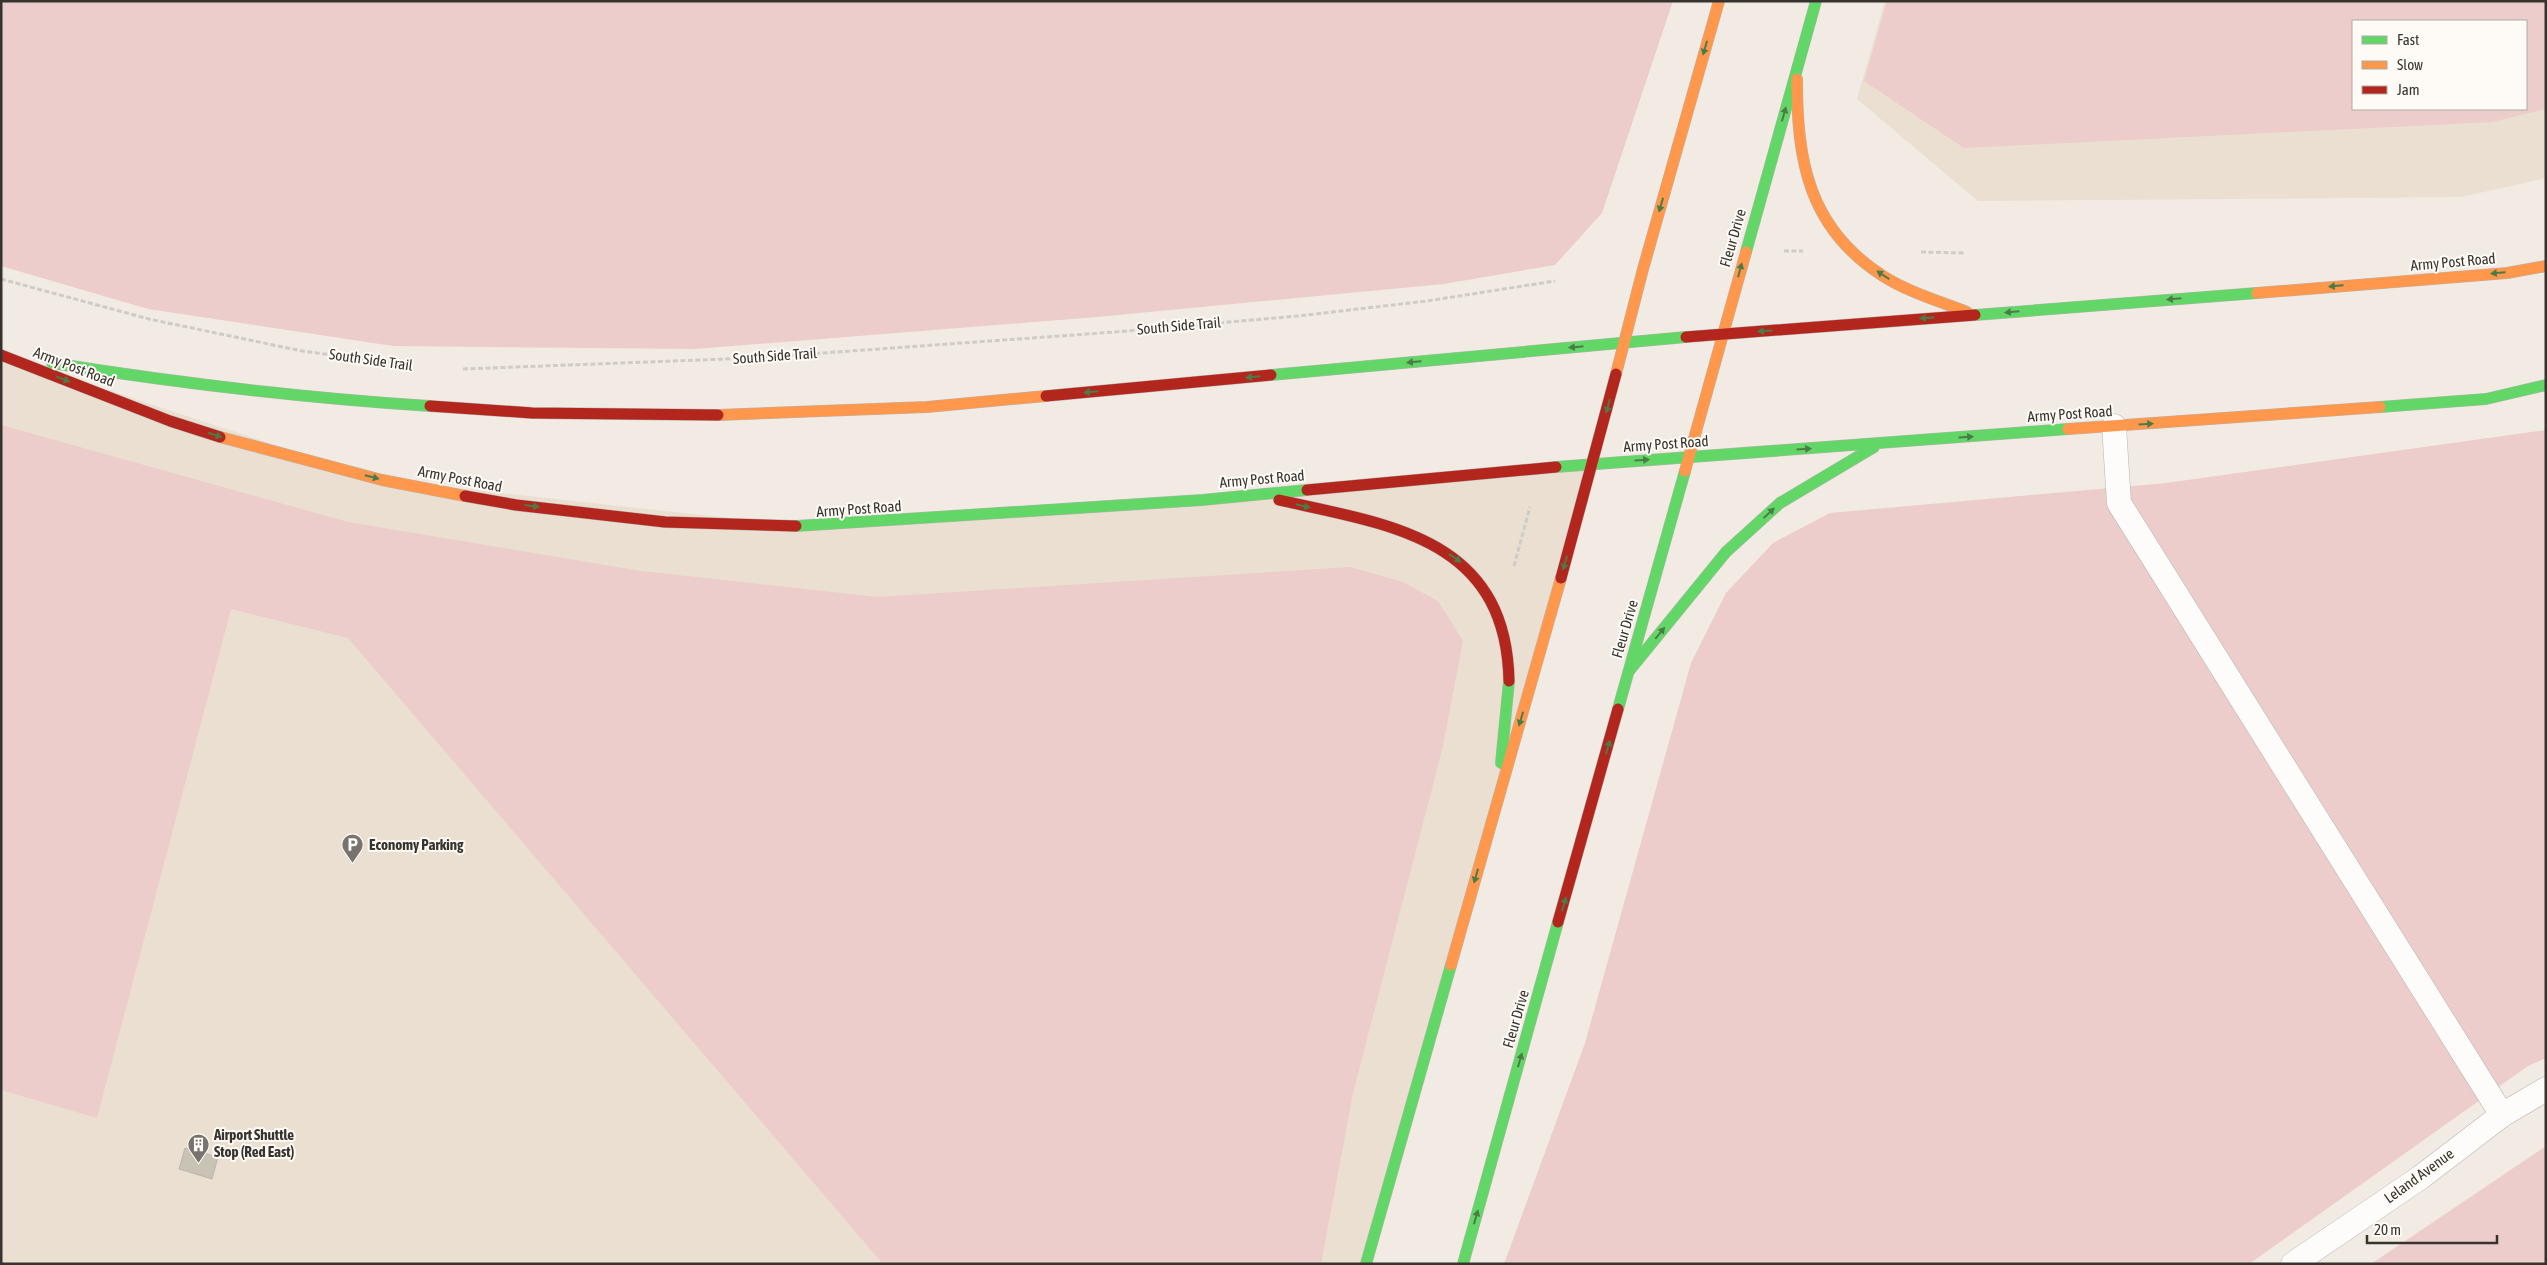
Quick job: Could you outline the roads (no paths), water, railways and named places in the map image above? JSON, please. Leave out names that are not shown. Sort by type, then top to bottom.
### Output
[{"type":"main road","points":[[1366,1264],[1593,464],[1643,269],[1718,1]]},
{"type":"main road","name":"Fleur Drive","points":[[1463,1264],[1816,1]]},
{"type":"main road","points":[[1797,68],[1801,145],[1810,188],[1828,220],[1850,249],[1881,275],[1921,295],[1975,315]]},
{"type":"main road","name":"Army Post Road","points":[[1,355],[140,377],[330,400],[532,413],[734,415],[927,407],[1625,342],[2498,274],[2546,266]]},
{"type":"main road","name":"Army Post Road","points":[[1,355],[170,421],[250,446],[373,477],[516,505],[665,522],[811,527],[1256,495],[1593,464],[2486,399],[2546,385]]},
{"type":"main road","points":[[1629,671],[1726,552],[1780,503],[1880,443]]},
{"type":"main road","points":[[1256,495],[1391,526],[1432,542],[1468,566],[1492,598],[1507,654],[1508,692],[1498,802]]},
{"type":"lane","points":[[2114,426],[2119,503],[2502,1115]]},
{"type":"lane","name":"Leland Avenue","points":[[2292,1264],[2420,1176],[2502,1115],[2546,1089]]},
{"type":"place","name":"Economy Parking","points":[[353,864]]},
{"type":"place","name":"Airport Shuttle Stop (Red East)","points":[[198,1163]]}]
